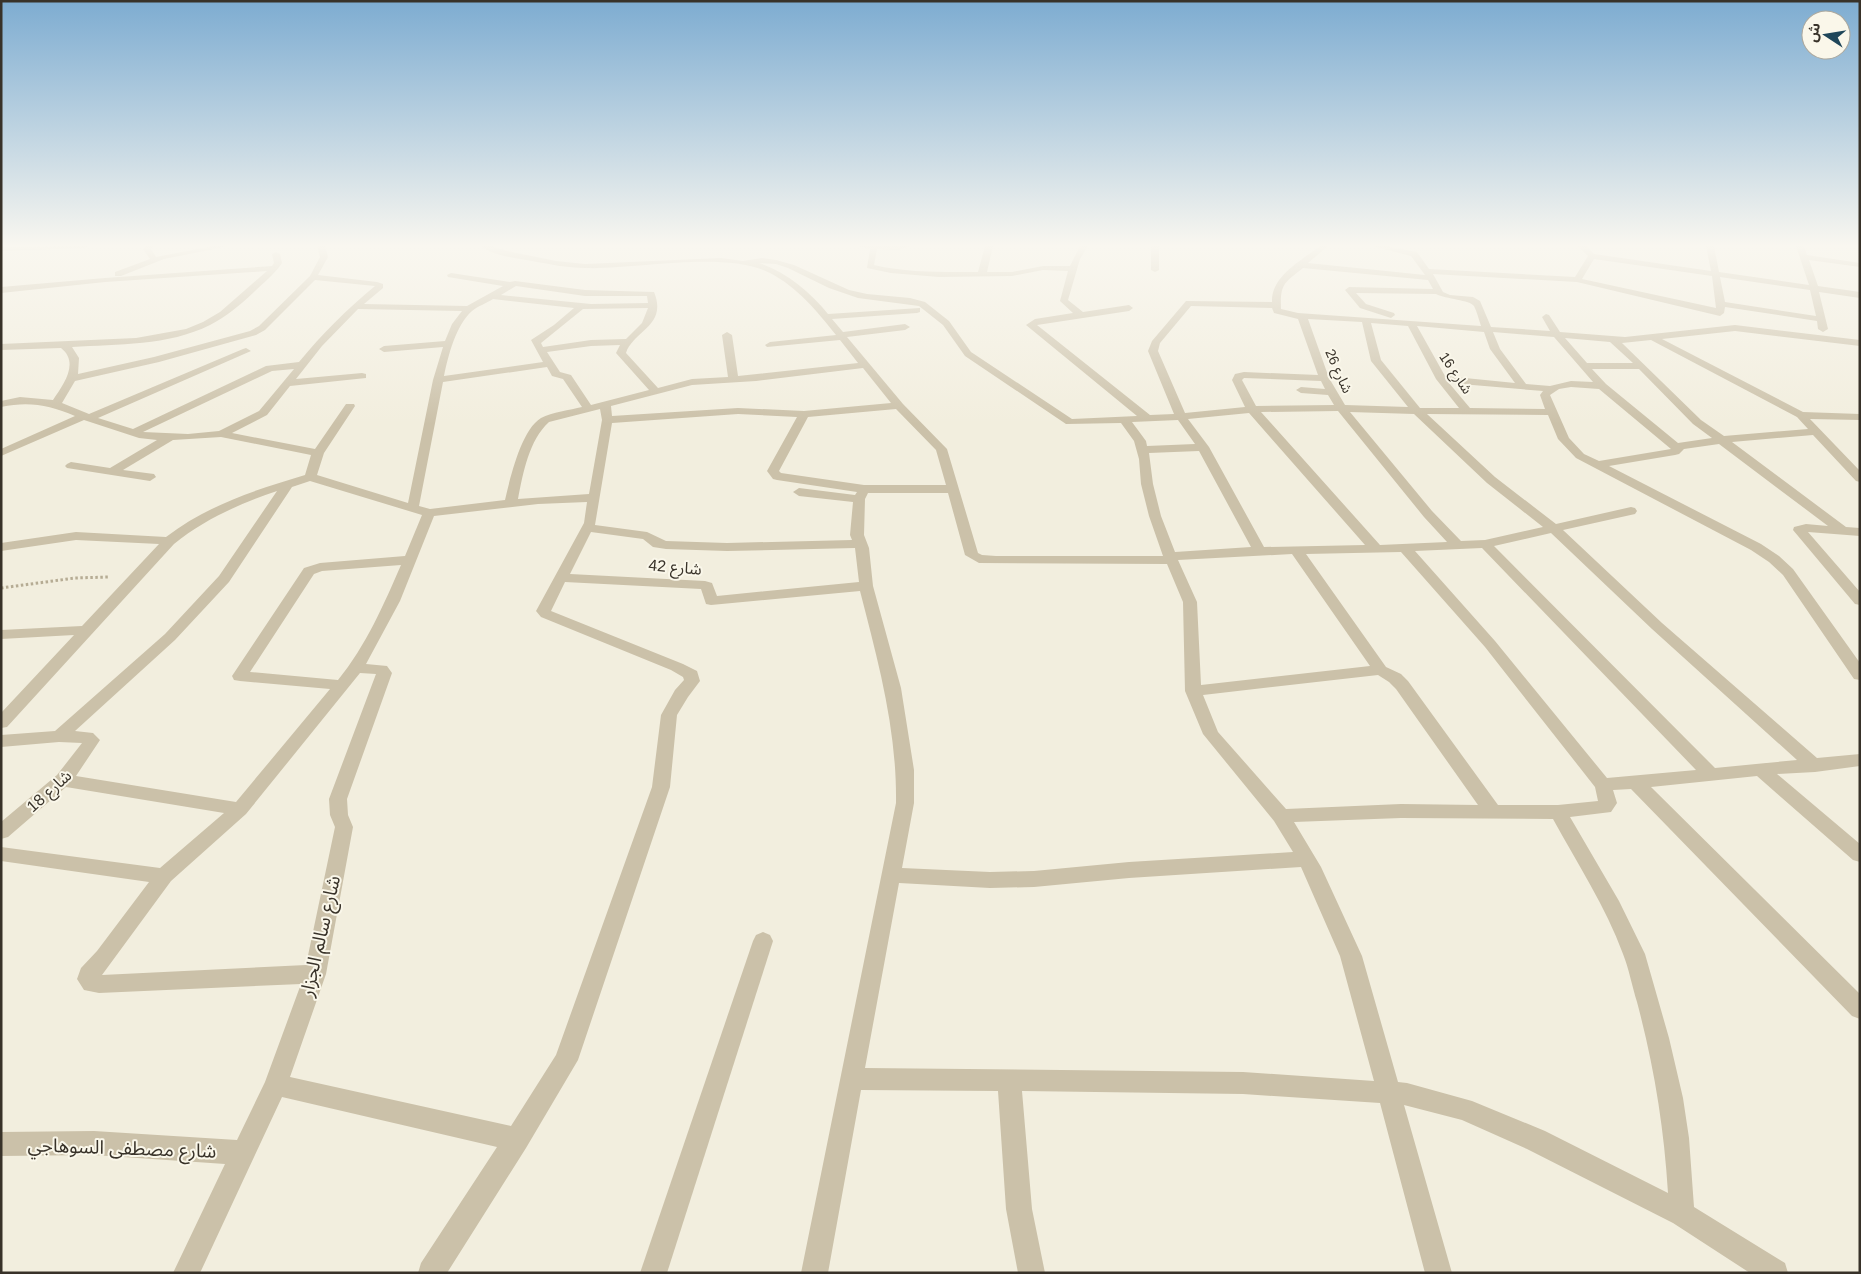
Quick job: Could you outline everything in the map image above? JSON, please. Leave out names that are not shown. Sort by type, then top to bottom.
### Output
[{"type":"street","points":[[1,347],[63,345],[154,338],[206,324],[231,305]]},
{"type":"street","points":[[71,379],[156,360],[253,334],[262,328],[285,305]]},
{"type":"street","points":[[315,974],[108,984],[92,983],[88,979],[89,974],[104,957],[164,876],[240,809],[356,668],[393,601],[409,560],[421,510],[442,362],[457,324],[469,309],[475,305]]},
{"type":"street","points":[[576,305],[621,305]]},
{"type":"street","points":[[654,305],[650,319],[628,342],[621,354],[623,359],[655,392]]},
{"type":"street","points":[[816,305],[863,365],[899,406],[941,449],[972,555],[979,559],[1171,558],[1260,551],[1376,550],[1458,546],[1485,544],[1631,511]]},
{"type":"street","points":[[923,305],[947,324],[959,346],[968,354],[1067,421],[1181,417],[1252,409],[1341,408],[1416,411],[1552,412]]},
{"type":"street","points":[[1069,305],[1081,315]]},
{"type":"street","points":[[1186,305],[1166,332],[1155,343],[1152,352],[1181,417],[1203,447],[1260,551]]},
{"type":"street","points":[[1276,305],[1277,311],[1302,316],[1399,322],[1558,336],[1613,339],[1654,338],[1719,330],[1751,329],[1860,343]]},
{"type":"street","points":[[1364,305],[1394,316],[1399,322]]},
{"type":"street","points":[[1478,305],[1503,361],[1523,387]]},
{"type":"street","points":[[1708,305],[1821,319]]},
{"type":"street","points":[[1818,305],[1825,338]]},
{"type":"street","points":[[220,434],[263,413],[301,365],[356,306],[469,309]]},
{"type":"street","points":[[431,1273],[566,1060],[661,787],[669,715],[681,694],[692,681],[691,674],[677,667],[546,614],[543,611],[590,523],[600,411],[567,377],[557,375],[536,340],[556,327],[581,306]]},
{"type":"street","points":[[1129,308],[1038,322],[1031,325],[1148,419]]},
{"type":"street","points":[[1719,330],[1721,308]]},
{"type":"street","points":[[826,317],[928,309]]},
{"type":"street","name":"شارع 26","points":[[1302,316],[1330,392],[1428,514],[1458,546]]},
{"type":"street","points":[[1546,317],[1558,336],[1602,386],[1676,447],[1678,451],[1596,465]]},
{"type":"street","points":[[1366,320],[1376,361],[1416,411],[1491,480],[1553,528],[1657,626],[1815,766]]},
{"type":"street","name":"شارع 16","points":[[1411,323],[1441,380],[1466,410]]},
{"type":"street","points":[[770,345],[905,327]]},
{"type":"street","points":[[727,335],[733,379]]},
{"type":"street","points":[[154,338],[156,360]]},
{"type":"street","points":[[1654,338],[1801,415],[1860,478]]},
{"type":"street","points":[[1613,339],[1697,422],[1843,531]]},
{"type":"street","points":[[541,350],[591,343],[628,342]]},
{"type":"street","points":[[384,349],[449,344]]},
{"type":"street","points":[[56,404],[71,379],[77,363],[75,356],[63,345]]},
{"type":"street","points":[[1,454],[246,351]]},
{"type":"street","points":[[438,380],[550,364]]},
{"type":"street","points":[[133,433],[270,368],[301,365]]},
{"type":"street","points":[[600,411],[655,392],[692,382],[863,365]]},
{"type":"street","points":[[1583,366],[1642,366]]},
{"type":"street","points":[[288,383],[362,376]]},
{"type":"street","points":[[1324,378],[1239,376],[1237,380],[1252,409],[1376,550]]},
{"type":"street","points":[[1441,380],[1551,390]]},
{"type":"street","points":[[1602,386],[1560,386],[1545,395],[1564,439],[1572,449],[1596,465],[1722,528],[1774,559],[1799,586],[1860,674]]},
{"type":"street","points":[[1301,390],[1330,392]]},
{"type":"street","points":[[1,404],[20,400],[56,404],[86,417],[142,436],[170,437],[220,434],[318,453]]},
{"type":"street","points":[[310,477],[318,453],[350,406]]},
{"type":"street","points":[[511,502],[519,468],[538,426],[545,420],[600,411],[738,411],[804,414],[899,406]]},
{"type":"street","points":[[804,414],[773,471],[774,474],[862,494]]},
{"type":"street","points":[[1801,415],[1860,417]]},
{"type":"street","points":[[1124,420],[1140,440],[1149,492],[1156,516],[1190,602],[1193,691],[1211,734],[1281,816],[1306,859],[1351,956],[1439,1273]]},
{"type":"street","points":[[1676,447],[1722,440],[1818,432]]},
{"type":"street","points":[[111,472],[170,437]]},
{"type":"street","points":[[1143,450],[1203,447]]},
{"type":"street","points":[[71,466],[150,477]]},
{"type":"street","points":[[1,723],[170,541],[206,514],[230,503],[310,477],[421,510],[511,502],[593,498]]},
{"type":"street","points":[[1,740],[59,736],[170,637],[224,579],[288,484]]},
{"type":"street","points":[[799,492],[862,494],[954,489]]},
{"type":"street","points":[[814,1273],[905,803],[905,770],[892,688],[866,586],[857,529],[862,494]]},
{"type":"street","points":[[587,528],[648,536],[658,544],[666,546],[727,547],[860,544]]},
{"type":"street","points":[[1860,532],[1806,528],[1799,530],[1860,601]]},
{"type":"street","points":[[1,547],[76,536],[170,541]]},
{"type":"street","points":[[1485,544],[1711,774]]},
{"type":"street","points":[[1281,816],[1401,811],[1558,812],[1605,807],[1608,803],[1603,785],[1490,644],[1405,548]]},
{"type":"street","points":[[1296,550],[1380,670],[1395,678],[1402,686],[1494,813]]},
{"type":"street","points":[[341,685],[240,676],[309,571],[320,566],[409,560]]},
{"type":"street","name":"شارع 42","points":[[560,578],[705,585],[708,586],[711,601],[866,586]]},
{"type":"street","points":[[1,635],[88,630]]},
{"type":"street","name":"شارع سالم الجزار","points":[[186,1273],[276,1085],[315,974],[344,827],[339,815],[338,798],[384,673],[381,669],[356,668]]},
{"type":"street","points":[[1193,691],[1380,670]]},
{"type":"street","name":"شارع 18","points":[[1,832],[61,780],[84,757],[92,740],[87,737],[59,736]]},
{"type":"street","points":[[1603,785],[1815,766],[1860,760]]},
{"type":"street","points":[[1761,770],[1860,855]]},
{"type":"street","points":[[61,780],[240,809]]},
{"type":"street","points":[[1636,782],[1860,1010]]},
{"type":"street","points":[[1558,812],[1612,907],[1634,954],[1658,1038],[1671,1098],[1677,1138],[1682,1214]]},
{"type":"street","points":[[1,854],[164,876]]},
{"type":"street","points":[[892,875],[990,880],[1034,879],[1129,870],[1306,859]]},
{"type":"street","points":[[653,1273],[763,941]]},
{"type":"street","points":[[852,1079],[1243,1083],[1389,1091],[1407,1094],[1464,1110],[1527,1136],[1682,1214],[1775,1273]]},
{"type":"street","points":[[1009,1080],[1020,1209],[1032,1273]]},
{"type":"street","points":[[276,1085],[517,1139]]},
{"type":"street","name":"شارع مصطفى السوهاجي","points":[[1,1144],[94,1143],[243,1153]]},
{"type":"path","points":[[1,588],[75,578],[137,576]]}]
